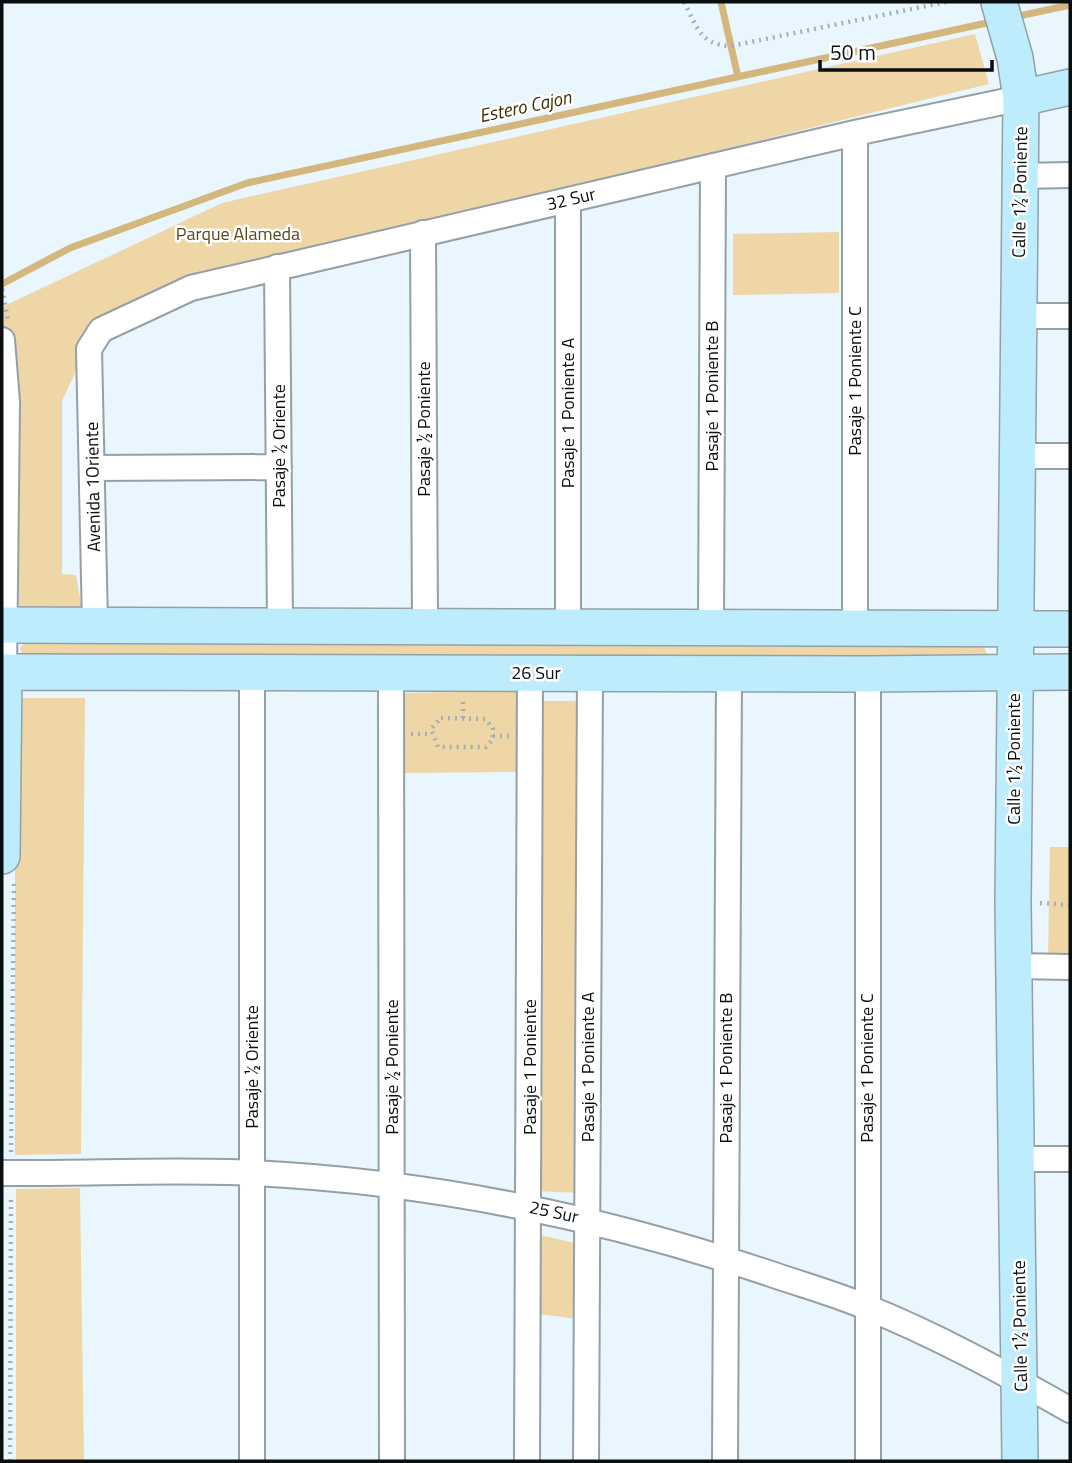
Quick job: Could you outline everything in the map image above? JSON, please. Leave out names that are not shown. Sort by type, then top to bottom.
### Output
[{"type":"street","name":"Calle 1½ Poniente","points":[[999,2],[1015,58],[1021,97],[1013,966],[1021,1382],[1020,1461]]},
{"type":"street","name":"32 Sur","points":[[89,349],[101,330],[167,297],[277,267],[855,132],[1070,87]]},
{"type":"street","name":"Pasaje 1 Poniente C","points":[[855,132],[855,629]]},
{"type":"street","name":"Pasaje 1 Poniente B","points":[[711,627],[713,166]]},
{"type":"street","points":[[1020,176],[1070,175]]},
{"type":"street","name":"Pasaje 1 Poniente A","points":[[568,200],[568,625]]},
{"type":"street","name":"Pasaje ½ Poniente","points":[[423,233],[425,625]]},
{"type":"street","name":"Pasaje ½ Oriente","points":[[277,267],[280,625]]},
{"type":"street","points":[[1018,316],[1070,316]]},
{"type":"street","points":[[6,335],[3,672],[8,867]]},
{"type":"street","name":"Avenida 1Oriente","points":[[89,349],[95,624]]},
{"type":"street","points":[[1017,456],[1070,456]]},
{"type":"street","points":[[93,468],[279,467]]},
{"type":"street","points":[[3,625],[568,625],[1070,629]]},
{"type":"street","name":"26 Sur","points":[[3,672],[1070,672]]},
{"type":"street","name":"Pasaje ½ Oriente","points":[[252,673],[252,1461]]},
{"type":"street","name":"Pasaje ½ Poniente","points":[[391,673],[392,1461]]},
{"type":"street","name":"Pasaje 1 Poniente","points":[[527,1461],[530,673]]},
{"type":"street","name":"Pasaje 1 Poniente A","points":[[586,1461],[590,674]]},
{"type":"street","name":"Pasaje 1 Poniente B","points":[[725,1461],[729,674]]},
{"type":"street","name":"Pasaje 1 Poniente C","points":[[868,674],[868,1461]]},
{"type":"street","points":[[1013,966],[1070,967]]},
{"type":"street","points":[[1017,1159],[1070,1159]]},
{"type":"street","name":"25 Sur","points":[[7,1173],[252,1173],[392,1185],[530,1206],[587,1219],[724,1258],[866,1307],[1021,1382],[1070,1410]]},
{"type":"path","points":[[684,2],[703,37],[715,46],[731,46],[946,2]]},
{"type":"path","points":[[2,289],[6,335]]},
{"type":"path","points":[[441,718],[482,718],[494,728],[493,739],[486,747],[438,747],[431,729],[441,718]]},
{"type":"path","points":[[8,867],[10,1461]]},
{"type":"green space","name":"Parque Alameda","points":[[975,34],[989,84],[176,284],[85,331],[77,369],[62,401],[62,574],[76,575],[82,610],[19,615],[17,367],[2,375],[2,307],[222,203]]},
{"type":"green space","points":[[839,232],[839,293],[733,295],[733,234]]},
{"type":"green space","points":[[26,641],[982,643],[987,654],[985,660],[23,659],[20,648]]},
{"type":"green space","points":[[518,691],[518,772],[401,773],[400,693]]},
{"type":"green space","points":[[15,698],[85,698],[81,1154],[15,1155]]},
{"type":"green space","points":[[534,701],[582,701],[582,1193],[535,1191]]},
{"type":"green space","points":[[1050,847],[1070,847],[1070,958],[1048,958]]},
{"type":"green space","points":[[80,1188],[84,1461],[16,1461],[16,1189]]},
{"type":"green space","points":[[541,1235],[578,1244],[578,1319],[538,1314]]},
{"type":"waterway","points":[[721,2],[738,77]]},
{"type":"waterway","name":"Estero Cajon","points":[[1014,17],[1070,5]]},
{"type":"waterway","name":"Estero Cajon","points":[[2,284],[70,248],[247,183],[996,21]]}]
